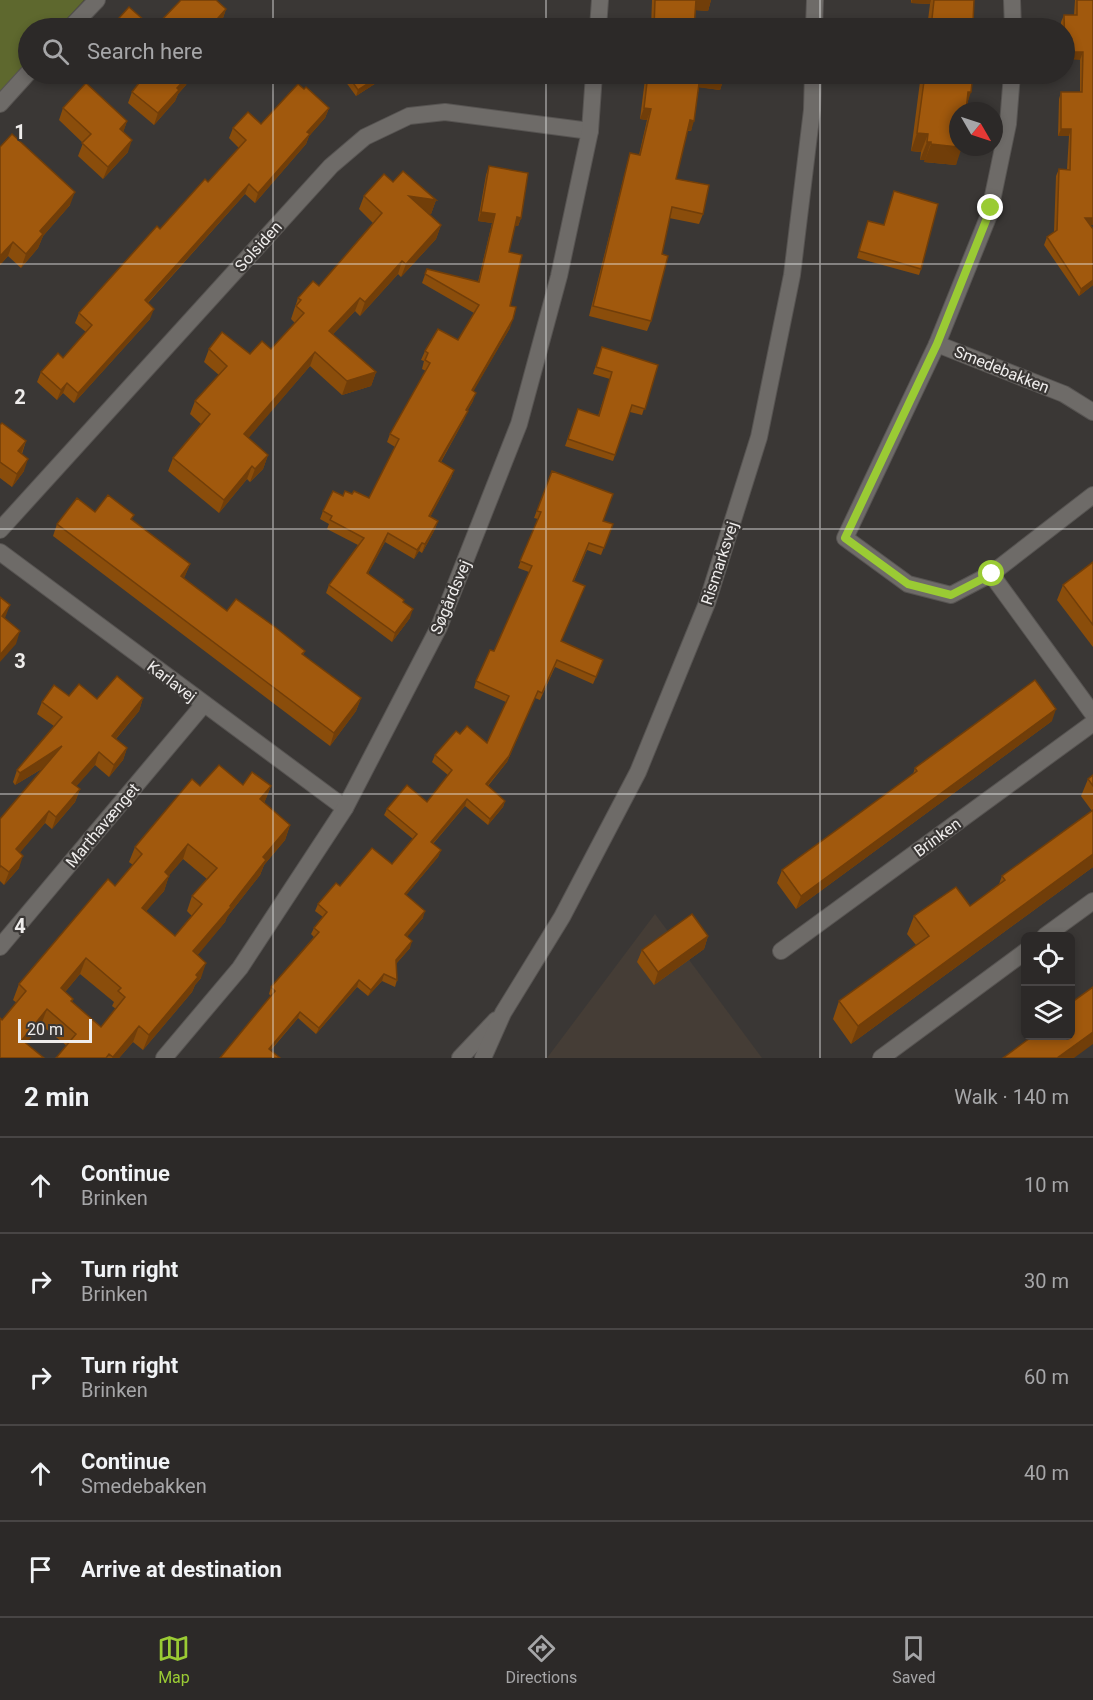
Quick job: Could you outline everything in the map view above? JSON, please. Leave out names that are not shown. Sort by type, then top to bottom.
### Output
[{"type":"street","points":[[80,18],[97,0]]},
{"type":"street","points":[[599,18],[600,0]]},
{"type":"street","points":[[814,18],[815,0]]},
{"type":"street","points":[[1012,0],[1013,18]]},
{"type":"street","points":[[0,104],[18,84]]},
{"type":"street","name":"Søgårdsvej","points":[[164,1058],[240,968],[345,808],[439,627],[519,424],[559,276],[590,131],[593,84]]},
{"type":"street","name":"Rismarksvej","points":[[483,1058],[503,1013],[562,917],[638,772],[707,603],[759,437],[790,286],[812,110],[813,84]]},
{"type":"street","name":"Smedebakken","points":[[1011,84],[1008,124],[989,215],[937,344],[1064,394],[1093,412]]},
{"type":"street","name":"Solsiden","points":[[0,530],[331,166],[365,137],[409,116],[445,112],[590,131]]},
{"type":"street","points":[[937,344],[845,538],[908,584],[951,595],[992,574],[1093,495]]},
{"type":"street","name":"Karlavej","points":[[0,552],[345,808]]},
{"type":"street","points":[[992,574],[1093,714]]},
{"type":"street","name":"Marthavænget","points":[[0,947],[204,704]]},
{"type":"street","name":"Brinken","points":[[781,951],[1093,723]]},
{"type":"street","points":[[1050,932],[1093,901]]},
{"type":"street","points":[[881,1058],[1021,955]]},
{"type":"street","name":"Rismarksvej","points":[[460,1058],[503,1013]]},
{"type":"shaded area","points":[[655,914],[762,1058],[547,1058]]},
{"type":"green space","points":[[0,0],[84,0],[67,18],[18,18],[18,73],[0,93]]},
{"type":"building","points":[[181,0],[216,0],[226,9],[218,18],[164,18]]},
{"type":"building","points":[[655,0],[696,0],[695,18],[654,18]]},
{"type":"building","points":[[934,0],[974,0],[973,18],[932,18]]},
{"type":"building","points":[[1077,0],[1093,0],[1093,218],[1085,218],[1093,229],[1093,280],[1081,289],[1047,237],[1057,230],[1059,169],[1070,170],[1071,129],[1061,129],[1061,92],[1082,92],[1083,52],[1075,52],[1075,18],[1064,18],[1064,15],[1077,15]]},
{"type":"building","points":[[129,7],[142,18],[119,18]]},
{"type":"building","points":[[87,84],[127,121],[120,129],[132,140],[108,167],[82,143],[91,134],[63,108]]},
{"type":"building","points":[[138,84],[181,84],[177,88],[179,90],[158,113],[132,92]]},
{"type":"building","points":[[298,84],[304,89],[306,87],[329,108],[307,132],[310,134],[258,193],[249,184],[145,300],[154,309],[78,393],[67,383],[61,390],[41,372],[58,353],[63,358],[92,325],[79,313],[157,226],[160,229],[205,179],[208,182],[246,140],[233,128],[248,112],[261,124]]},
{"type":"building","points":[[354,84],[367,84],[358,90]]},
{"type":"building","points":[[647,84],[699,84],[694,121],[690,120],[676,179],[709,185],[703,214],[672,207],[662,254],[668,256],[651,321],[593,306],[630,153],[640,155],[651,109],[644,108]]},
{"type":"building","points":[[924,84],[972,84],[967,102],[949,102],[949,146],[927,142],[928,134],[917,133]]},
{"type":"building","points":[[12,134],[75,192],[40,231],[43,234],[26,254],[13,242],[0,256],[0,147]]},
{"type":"building","points":[[489,166],[528,173],[521,218],[517,217],[509,252],[522,255],[510,306],[516,307],[513,319],[472,390],[476,393],[466,410],[468,411],[439,461],[454,470],[429,516],[438,521],[425,544],[422,543],[417,550],[388,533],[367,573],[413,609],[395,633],[329,585],[364,538],[330,520],[332,516],[323,511],[333,491],[343,496],[345,491],[352,494],[354,491],[369,498],[399,439],[390,434],[430,363],[425,360],[428,353],[425,351],[438,329],[458,340],[479,305],[425,274],[427,269],[479,282],[495,214],[481,212]]},
{"type":"building","points":[[403,171],[436,200],[409,196],[441,225],[406,264],[402,261],[365,302],[360,298],[329,331],[376,372],[347,381],[315,352],[244,434],[268,455],[255,469],[252,466],[224,500],[173,458],[210,414],[195,401],[227,366],[209,349],[222,332],[250,354],[262,341],[271,349],[304,313],[296,306],[301,300],[298,298],[313,281],[319,286],[382,213],[364,196],[384,174],[393,182]]},
{"type":"building","points":[[894,191],[938,204],[921,269],[859,251],[868,221],[884,225]]},
{"type":"building","points":[[602,347],[658,365],[645,409],[632,405],[615,455],[568,439],[578,409],[599,416],[612,372],[596,367]]},
{"type":"building","points":[[2,423],[26,441],[18,451],[28,459],[17,474],[0,462],[0,425]]},
{"type":"building","points":[[552,471],[613,494],[603,521],[613,524],[604,548],[589,543],[573,581],[585,586],[561,641],[603,660],[596,677],[557,660],[542,693],[538,691],[509,756],[486,784],[505,801],[490,819],[467,799],[431,842],[441,850],[405,894],[425,911],[405,935],[412,941],[396,960],[397,980],[384,974],[371,990],[359,980],[319,1028],[300,1012],[269,1049],[280,1058],[220,1058],[275,991],[271,987],[319,932],[314,928],[327,912],[318,904],[336,883],[340,886],[372,848],[392,864],[417,834],[387,809],[407,785],[427,802],[452,770],[435,755],[456,731],[460,734],[467,726],[487,743],[509,696],[476,681],[490,650],[494,651],[532,566],[520,561],[541,512],[537,511]]},
{"type":"building","points":[[108,495],[134,515],[131,519],[190,564],[181,576],[227,611],[236,599],[275,627],[305,651],[302,654],[361,698],[334,733],[57,524],[77,498],[95,512]]},
{"type":"building","points":[[1093,562],[1093,625],[1063,585]]},
{"type":"building","points":[[0,597],[10,605],[2,616],[20,631],[0,655]]},
{"type":"building","points":[[117,676],[143,698],[112,736],[127,748],[114,765],[99,752],[72,783],[80,789],[56,817],[49,811],[16,849],[23,856],[9,872],[0,867],[0,819],[62,746],[20,773],[17,770],[62,717],[42,702],[54,685],[69,696],[79,684],[97,699]]},
{"type":"building","points":[[1035,680],[1056,709],[801,896],[782,870],[917,771],[915,768]]},
{"type":"building","points":[[219,765],[243,785],[252,772],[271,786],[260,799],[290,825],[263,857],[266,860],[231,907],[193,951],[206,963],[196,975],[198,977],[149,1035],[139,1026],[113,1057],[109,1054],[106,1058],[56,1058],[76,1034],[47,1009],[22,1040],[44,1058],[0,1058],[0,1018],[2,1020],[26,991],[19,984],[108,879],[115,886],[142,854],[135,847],[192,779],[200,786]],"holes":[[[188,844],[217,868],[192,896],[202,904],[175,936],[142,908],[169,876],[165,872]],[[86,958],[121,988],[118,991],[125,997],[101,1027],[71,1001],[73,999],[61,988]]]},
{"type":"building","points":[[1093,775],[1093,786],[1088,779]]},
{"type":"building","points":[[1093,810],[1093,854],[858,1026],[839,1001],[929,936],[914,916],[956,887],[970,906],[1005,880],[1002,876]]},
{"type":"building","points":[[692,914],[708,936],[658,972],[642,950]]},
{"type":"building","points":[[1093,987],[1093,1032],[1057,1058],[1003,1058],[1027,1040],[1075,1040],[1075,1000]]},
{"type":"route","points":[[991,208],[937,344],[845,538],[908,584],[951,595],[992,574]]}]
